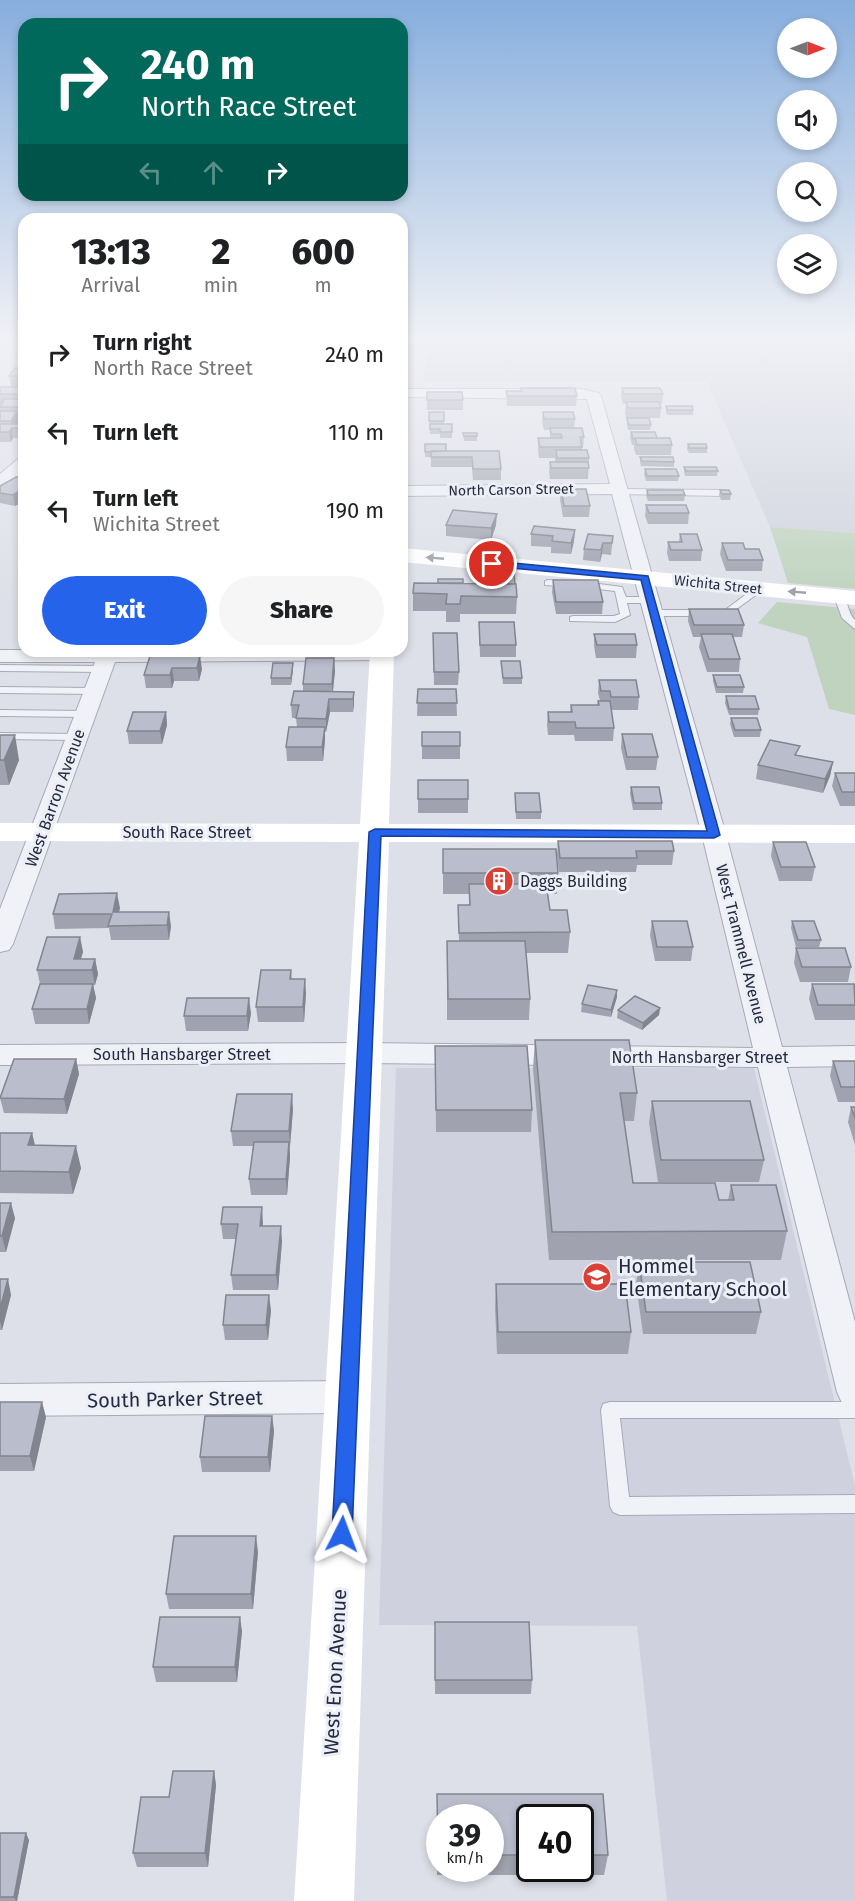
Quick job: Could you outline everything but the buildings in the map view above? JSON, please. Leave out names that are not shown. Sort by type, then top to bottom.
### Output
[{"type":"street","name":"West Trammell Avenue","points":[[601,424],[714,835],[855,1395]]},
{"type":"street","points":[[0,483],[18,467]]},
{"type":"street","name":"North Carson Street","points":[[408,491],[620,490]]},
{"type":"street","name":"Wichita Street","points":[[408,556],[583,578],[649,597],[759,589],[847,597]]},
{"type":"street","points":[[0,656],[103,667],[302,657]]},
{"type":"street","name":"West Enon Avenue","points":[[324,1901],[382,657]]},
{"type":"street","name":"West Barron Avenue","points":[[0,944],[103,667]]},
{"type":"street","name":"South Race Street","points":[[0,832],[855,834]]},
{"type":"street","name":"South Hansbarger Street","points":[[0,1055],[365,1053]]},
{"type":"street","name":"North Hansbarger Street","points":[[365,1053],[855,1056]]},
{"type":"street","name":"South Parker Street","points":[[0,1400],[349,1397]]},
{"type":"lane","points":[[620,490],[723,493]]},
{"type":"lane","points":[[548,583],[583,578],[619,589],[625,615],[615,619],[573,619]]},
{"type":"lane","points":[[621,600],[649,597],[727,612],[759,589]]},
{"type":"lane","points":[[847,597],[847,618],[855,626]]},
{"type":"lane","points":[[0,669],[103,667]]},
{"type":"lane","points":[[0,690],[103,667]]},
{"type":"lane","points":[[0,713],[86,714]]},
{"type":"lane","points":[[0,736],[78,737]]},
{"type":"lane","points":[[855,1395],[610,1410],[620,1506],[855,1504]]},
{"type":"shaded area","points":[[725,424],[855,424],[855,533],[770,527]]},
{"type":"shaded area","name":"Hommel Elementary School","points":[[396,1068],[754,1068],[855,1486],[855,1901],[667,1901],[637,1626],[379,1625]]},
{"type":"green space","points":[[770,527],[855,533],[855,589],[788,583]]},
{"type":"green space","points":[[777,602],[855,609],[855,715],[829,709],[807,637],[758,623]]},
{"type":"place","name":"Daggs Building","points":[[499,881]]},
{"type":"place","name":"Hommel Elementary School","points":[[597,1277]]},
{"type":"route","points":[[342,1534],[375,832],[714,835],[645,578],[492,564]]}]
